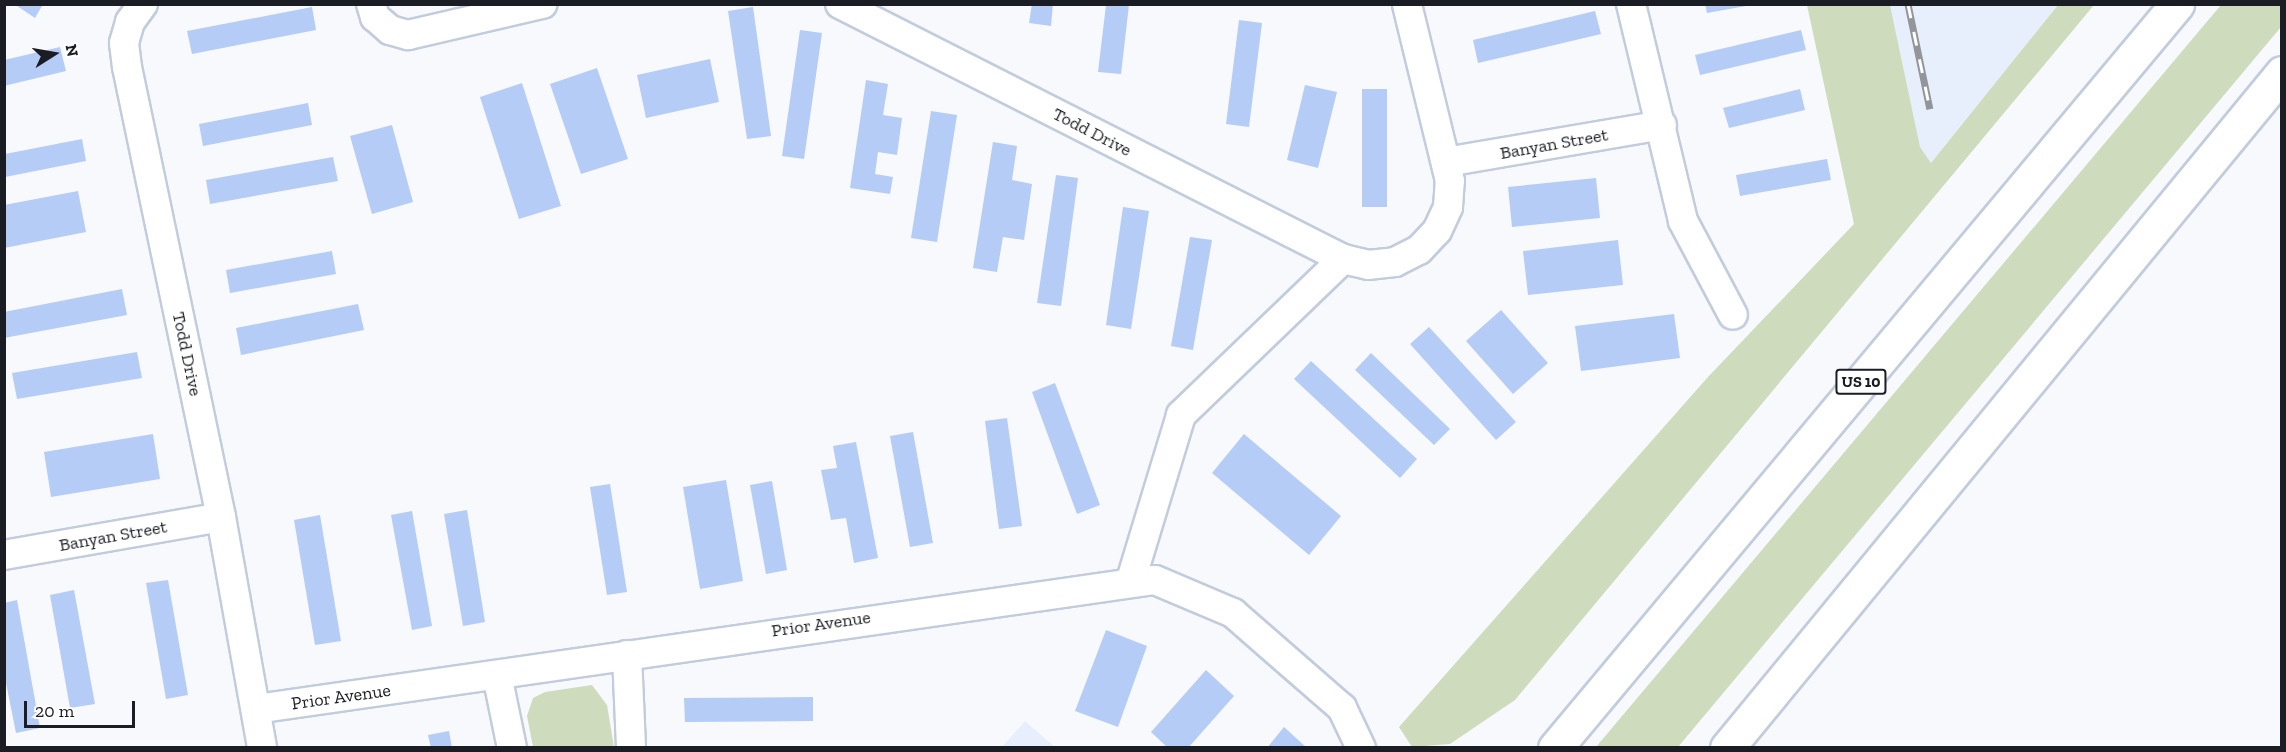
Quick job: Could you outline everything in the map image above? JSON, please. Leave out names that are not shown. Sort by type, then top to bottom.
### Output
[{"type":"highway","name":"US 10","points":[[1555,747],[2172,10]]},
{"type":"highway","points":[[1727,747],[2282,73]]},
{"type":"street","name":"Todd Drive","points":[[143,4],[130,22],[124,44],[127,67],[221,517],[256,709]]},
{"type":"street","points":[[371,4],[375,17],[390,30],[408,34],[542,4]]},
{"type":"street","name":"Todd Drive","points":[[840,4],[1343,259],[1368,265],[1395,262],[1419,250],[1437,231],[1448,207],[1446,162],[1407,4]]},
{"type":"street","points":[[1631,4],[1662,125],[1683,221],[1733,315]]},
{"type":"street","name":"Banyan Street","points":[[1446,162],[1662,125]]},
{"type":"street","points":[[1131,580],[1181,415],[1343,259]]},
{"type":"street","name":"Banyan Street","points":[[4,555],[221,517]]},
{"type":"street","name":"Prior Avenue","points":[[256,709],[1131,580],[1155,580],[1233,613],[1342,708],[1361,747]]},
{"type":"street","points":[[627,655],[631,747]]},
{"type":"street","points":[[497,675],[512,747]]},
{"type":"street","points":[[256,709],[262,747]]},
{"type":"shaded area","points":[[1890,5],[2058,5],[1931,163],[1920,148]]},
{"type":"shaded area","points":[[1025,721],[1055,747],[1002,747]]},
{"type":"green space","points":[[1807,5],[1890,5],[1920,147],[1931,163],[2058,5],[2094,5],[1515,700],[1450,744],[1412,747],[1399,727],[1708,377],[1854,224]]},
{"type":"green space","points":[[2221,5],[2281,5],[2281,27],[1678,747],[1596,747]]},
{"type":"green space","points":[[592,685],[607,705],[614,747],[533,747],[527,716],[533,698],[545,692]]},
{"type":"building","points":[[14,4],[43,4],[35,18]]},
{"type":"building","points":[[1032,4],[1053,4],[1051,26],[1029,23]]},
{"type":"building","points":[[1705,4],[1746,4],[1746,6],[1707,13]]},
{"type":"building","points":[[1106,5],[1129,5],[1121,74],[1098,72]]},
{"type":"building","points":[[312,7],[316,30],[192,54],[187,31]]},
{"type":"building","points":[[753,7],[771,136],[747,139],[728,11]]},
{"type":"building","points":[[1595,11],[1601,34],[1478,63],[1473,40]]},
{"type":"building","points":[[1239,20],[1262,23],[1249,127],[1226,124]]},
{"type":"building","points":[[800,30],[822,33],[804,159],[782,156]]},
{"type":"building","points":[[1801,30],[1806,50],[1700,75],[1695,55]]},
{"type":"building","points":[[60,47],[66,71],[4,86],[4,60]]},
{"type":"building","points":[[710,59],[719,102],[646,118],[637,75]]},
{"type":"building","points":[[597,68],[628,159],[581,174],[550,84]]},
{"type":"building","points":[[866,80],[888,84],[883,115],[902,118],[897,155],[878,152],[875,174],[893,177],[890,194],[850,188]]},
{"type":"building","points":[[522,83],[561,206],[519,219],[480,97]]},
{"type":"building","points":[[1305,85],[1337,92],[1318,168],[1287,160]]},
{"type":"building","points":[[1362,89],[1387,89],[1387,207],[1362,207]]},
{"type":"building","points":[[1800,89],[1805,110],[1729,128],[1723,108]]},
{"type":"building","points":[[308,103],[312,125],[203,146],[199,124]]},
{"type":"building","points":[[931,111],[957,115],[937,242],[911,238]]},
{"type":"building","points":[[392,125],[413,202],[372,214],[350,136]]},
{"type":"building","points":[[82,139],[86,161],[5,177],[5,154]]},
{"type":"building","points":[[993,142],[1017,146],[1012,180],[1032,184],[1024,240],[1003,237],[997,272],[973,268]]},
{"type":"building","points":[[333,157],[338,181],[210,204],[206,180]]},
{"type":"building","points":[[1827,159],[1831,180],[1740,196],[1736,175]]},
{"type":"building","points":[[1056,175],[1078,178],[1061,306],[1037,303]]},
{"type":"building","points":[[1596,178],[1600,218],[1512,227],[1508,187]]},
{"type":"building","points":[[78,191],[86,232],[4,248],[4,205]]},
{"type":"building","points":[[1123,207],[1149,211],[1131,329],[1106,325]]},
{"type":"building","points":[[1190,237],[1212,240],[1193,350],[1171,346]]},
{"type":"building","points":[[1618,240],[1623,285],[1528,295],[1523,251]]},
{"type":"building","points":[[332,251],[336,274],[230,293],[226,270]]},
{"type":"building","points":[[122,289],[127,315],[4,338],[4,312]]},
{"type":"building","points":[[358,304],[364,330],[241,355],[236,328]]},
{"type":"building","points":[[1501,310],[1548,363],[1513,394],[1466,341]]},
{"type":"building","points":[[1674,314],[1680,358],[1581,371],[1575,326]]},
{"type":"building","points":[[1429,327],[1516,422],[1496,440],[1410,344]]},
{"type":"building","points":[[137,352],[142,378],[17,399],[12,373]]},
{"type":"building","points":[[1371,353],[1450,429],[1434,445],[1355,370]]},
{"type":"building","points":[[1311,361],[1417,459],[1400,478],[1294,379]]},
{"type":"building","points":[[1055,383],[1100,505],[1077,514],[1032,392]]},
{"type":"building","points":[[1007,418],[1022,526],[999,529],[985,421]]},
{"type":"building","points":[[913,432],[933,543],[910,547],[890,436]]},
{"type":"building","points":[[153,434],[160,479],[51,497],[44,452]]},
{"type":"building","points":[[1244,434],[1341,516],[1309,555],[1212,473]]},
{"type":"building","points":[[856,442],[878,558],[854,563],[846,518],[831,520],[821,470],[837,468],[833,446]]},
{"type":"building","points":[[726,480],[743,581],[700,589],[683,487]]},
{"type":"building","points":[[772,481],[787,570],[766,574],[750,485]]},
{"type":"building","points":[[610,484],[627,592],[607,595],[590,487]]},
{"type":"building","points":[[467,510],[485,622],[463,626],[444,514]]},
{"type":"building","points":[[412,511],[432,626],[412,630],[391,515]]},
{"type":"building","points":[[320,515],[341,641],[315,645],[294,520]]},
{"type":"building","points":[[168,580],[188,695],[166,699],[146,583]]},
{"type":"building","points":[[74,590],[95,704],[70,708],[50,595]]},
{"type":"building","points":[[17,600],[40,728],[16,733],[4,673],[4,603]]},
{"type":"building","points":[[1106,630],[1147,646],[1118,727],[1075,711]]},
{"type":"building","points":[[1206,670],[1234,696],[1188,748],[1168,748],[1151,732]]},
{"type":"building","points":[[813,697],[813,721],[685,722],[684,698]]},
{"type":"building","points":[[1284,727],[1307,748],[1267,748]]},
{"type":"building","points":[[449,731],[452,748],[431,748],[428,735]]},
{"type":"railway","points":[[1908,4],[1930,109]]}]
